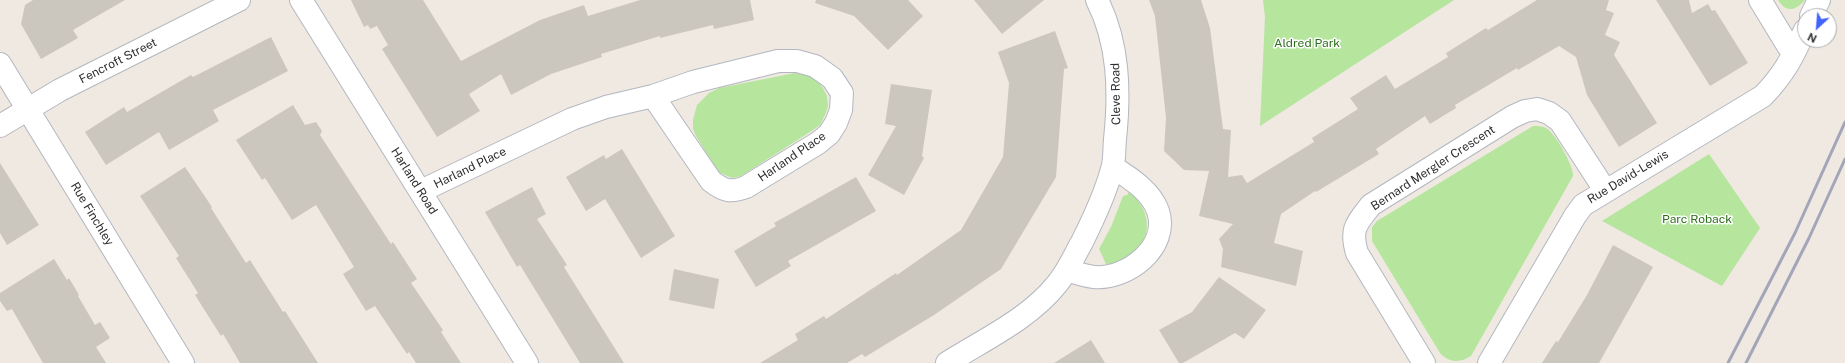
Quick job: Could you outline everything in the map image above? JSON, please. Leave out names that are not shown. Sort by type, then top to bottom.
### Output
[{"type":"street","name":"Fencroft Street","points":[[0,126],[60,90],[239,0]]},
{"type":"street","name":"Harland Road","points":[[301,0],[526,363]]},
{"type":"street","name":"Cleve Road","points":[[947,363],[1020,317],[1041,301],[1057,284],[1067,270],[1099,207],[1113,167],[1118,99],[1116,61],[1105,20],[1097,0]]},
{"type":"street","points":[[1760,0],[1788,46],[1795,51]]},
{"type":"street","name":"Rue David-Lewis","points":[[1489,363],[1575,216],[1583,205],[1605,190],[1763,96],[1779,80],[1797,47]]},
{"type":"street","name":"Harland Place","points":[[421,192],[572,119],[606,107],[653,96],[693,82],[778,61],[797,61],[815,66],[832,78],[842,93],[840,110],[836,123],[829,134],[818,143],[746,187],[734,191],[721,189],[711,181],[653,96]]},
{"type":"street","name":"Rue Finchley","points":[[0,64],[183,363]]},
{"type":"street","name":"Bernard Mergler Crescent","points":[[1424,363],[1357,253],[1353,238],[1358,221],[1372,205],[1512,117],[1525,111],[1537,109],[1549,113],[1560,121],[1605,190]]},
{"type":"street","points":[[1067,270],[1094,277],[1110,276],[1129,270],[1144,259],[1154,246],[1160,229],[1158,212],[1149,196],[1128,177],[1113,167]]},
{"type":"green space","name":"Aldred Park","points":[[1263,0],[1454,0],[1260,126],[1265,17]]},
{"type":"green space","points":[[1778,0],[1805,0],[1795,8],[1788,9]]},
{"type":"green space","points":[[795,73],[810,76],[818,81],[827,96],[828,106],[820,125],[741,176],[732,178],[718,172],[693,129],[693,120],[697,105],[709,93],[719,88]]},
{"type":"green space","points":[[1533,126],[1541,126],[1546,128],[1554,136],[1567,158],[1573,176],[1471,356],[1459,361],[1447,359],[1440,353],[1372,241],[1372,227],[1377,221]]},
{"type":"green space","name":"Parc Roback","points":[[1709,154],[1760,228],[1722,286],[1602,221]]},
{"type":"green space","points":[[1129,192],[1136,198],[1145,213],[1147,231],[1140,247],[1133,254],[1107,266],[1099,249],[1111,227],[1123,196],[1127,195]]},
{"type":"building","points":[[33,0],[125,0],[73,30],[78,38],[41,59],[21,24],[25,5]]},
{"type":"building","points":[[351,0],[423,0],[461,61],[540,20],[584,5],[588,16],[640,0],[750,0],[754,20],[714,29],[713,25],[660,38],[660,36],[601,54],[602,57],[551,74],[511,95],[501,74],[469,94],[480,111],[437,137],[382,49],[388,45],[377,26],[370,29],[368,25],[364,27]]},
{"type":"building","points":[[816,0],[908,0],[923,16],[888,50],[854,16],[815,3]]},
{"type":"building","points":[[974,0],[1044,0],[1002,34]]},
{"type":"building","points":[[1149,0],[1201,0],[1210,28],[1223,129],[1231,130],[1228,177],[1242,175],[1247,183],[1314,142],[1312,138],[1358,109],[1350,98],[1386,75],[1395,89],[1448,57],[1446,53],[1486,28],[1488,30],[1537,0],[1609,0],[1606,10],[1614,13],[1605,35],[1620,42],[1614,55],[1657,123],[1619,147],[1587,95],[1576,57],[1559,46],[1518,70],[1517,68],[1455,105],[1456,108],[1430,124],[1425,116],[1376,149],[1379,154],[1316,192],[1315,191],[1281,214],[1274,243],[1303,251],[1296,286],[1221,267],[1223,249],[1219,239],[1233,224],[1199,216],[1209,171],[1184,170],[1164,151],[1166,118],[1155,16]]},
{"type":"building","points":[[1656,0],[1689,0],[1692,13],[1708,4],[1712,11],[1715,10],[1748,63],[1710,86]]},
{"type":"building","points":[[1055,31],[1068,68],[1064,69],[1056,177],[1001,269],[934,315],[865,357],[862,354],[847,363],[760,363],[798,340],[795,334],[824,316],[826,319],[896,273],[897,275],[961,230],[1003,157],[1009,83],[998,52]]},
{"type":"building","points":[[271,37],[288,71],[213,110],[219,121],[169,150],[159,132],[106,165],[85,132],[124,107],[127,112],[191,75],[193,77]]},
{"type":"building","points":[[891,84],[932,90],[922,156],[924,158],[904,195],[868,175],[896,126],[885,124]]},
{"type":"building","points":[[293,105],[305,125],[316,122],[322,131],[320,135],[391,244],[393,242],[417,279],[411,283],[443,330],[441,332],[461,363],[416,363],[409,352],[407,354],[375,306],[366,311],[343,274],[354,267],[316,205],[292,220],[265,178],[262,180],[236,140]]},
{"type":"building","points":[[622,149],[675,236],[641,258],[605,199],[586,211],[566,177],[604,155],[606,159]]},
{"type":"building","points":[[0,163],[39,225],[7,245],[0,233]]},
{"type":"building","points":[[185,167],[212,207],[211,208],[246,263],[250,260],[318,363],[240,363],[223,334],[221,336],[195,295],[198,293],[176,258],[179,256],[140,196]]},
{"type":"building","points":[[856,177],[876,211],[788,261],[791,266],[756,287],[734,251],[776,226],[774,223]]},
{"type":"building","points":[[532,187],[546,214],[537,219],[567,265],[564,267],[624,363],[580,363],[520,265],[517,267],[485,212]]},
{"type":"building","points":[[1613,245],[1653,267],[1599,363],[1542,363],[1556,341],[1558,342],[1587,295]]},
{"type":"building","points":[[54,259],[67,280],[69,278],[95,325],[100,322],[110,338],[96,347],[106,363],[43,363],[12,309],[7,311],[0,301],[0,293]]},
{"type":"building","points":[[674,269],[719,279],[714,309],[669,300]]},
{"type":"building","points":[[1219,277],[1266,310],[1244,339],[1235,333],[1183,363],[1179,363],[1159,330],[1192,312]]},
{"type":"building","points":[[1091,340],[1105,363],[1054,363]]},
{"type":"railway","points":[[1728,363],[1795,233],[1845,122]]},
{"type":"railway","points":[[1746,363],[1809,238],[1845,159]]}]
